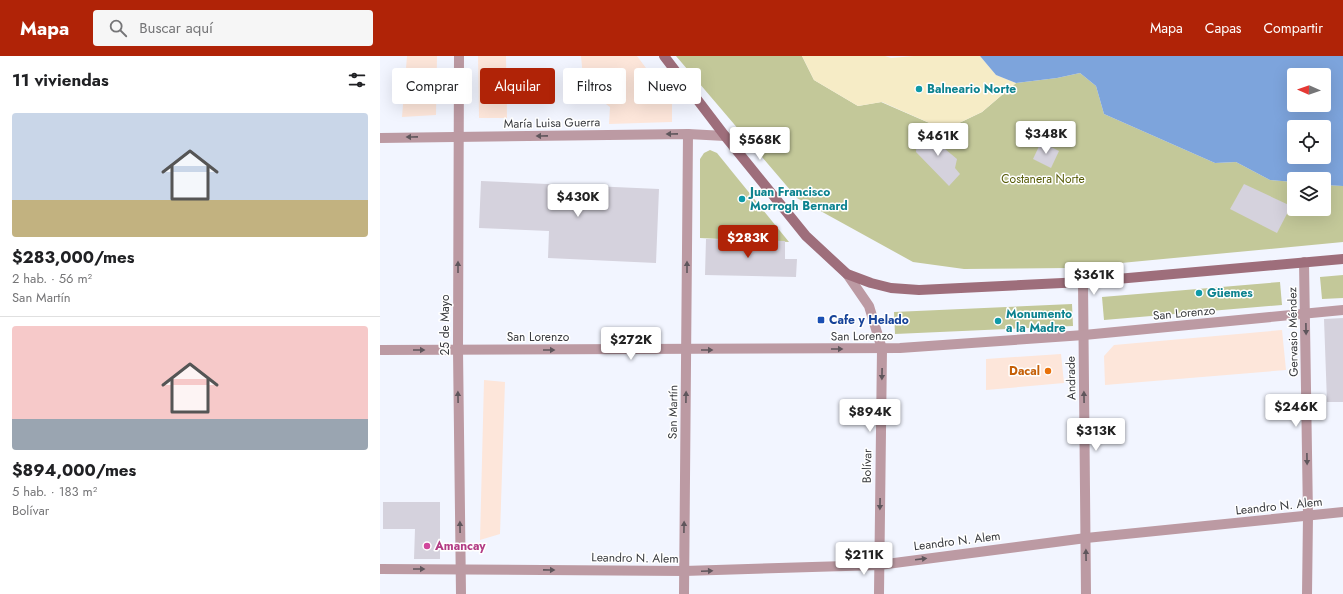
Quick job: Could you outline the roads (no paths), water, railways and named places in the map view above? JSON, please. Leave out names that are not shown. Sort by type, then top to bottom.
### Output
[{"type":"main road","points":[[664,56],[725,136],[806,236],[847,274],[871,283],[891,288],[919,290],[1083,282],[1343,259]]},
{"type":"street","name":"25 de Mayo","points":[[459,56],[458,350],[461,594]]},
{"type":"street","name":"María Luisa Guerra","points":[[380,138],[688,134],[725,136]]},
{"type":"street","name":"San Martín","points":[[684,594],[688,134]]},
{"type":"street","name":"Gervasio Méndez","points":[[1304,262],[1308,516],[1307,594]]},
{"type":"street","name":"Bolívar","points":[[847,274],[868,306],[882,349],[879,594]]},
{"type":"street","name":"Andrade","points":[[1083,282],[1086,594]]},
{"type":"street","name":"San Lorenzo","points":[[380,350],[882,349],[1084,336],[1343,310]]},
{"type":"street","name":"Leandro N. Alem","points":[[380,569],[684,572],[879,565],[1086,538],[1343,512]]},
{"type":"water","points":[[980,56],[1343,56],[1343,186],[1331,185],[1331,172],[1287,172],[1287,181],[1270,180],[1236,162],[1215,163],[1104,114],[1096,86],[1080,73],[1057,78],[1016,83],[996,75]]},
{"type":"place","name":"Balneario Norte","points":[[919,89]]},
{"type":"place","name":"Juan Francisco Morrogh Bernard","points":[[742,199]]},
{"type":"place","name":"Güemes","points":[[1199,293]]},
{"type":"place","name":"Cafe y Helado","points":[[821,320]]},
{"type":"place","name":"Monumento a la Madre","points":[[998,321]]},
{"type":"place","name":"Dacal","points":[[1048,371]]},
{"type":"place","name":"Amancay","points":[[427,546]]},
{"type":"park label","name":"Costanera Norte","points":[[1043,179]]}]
